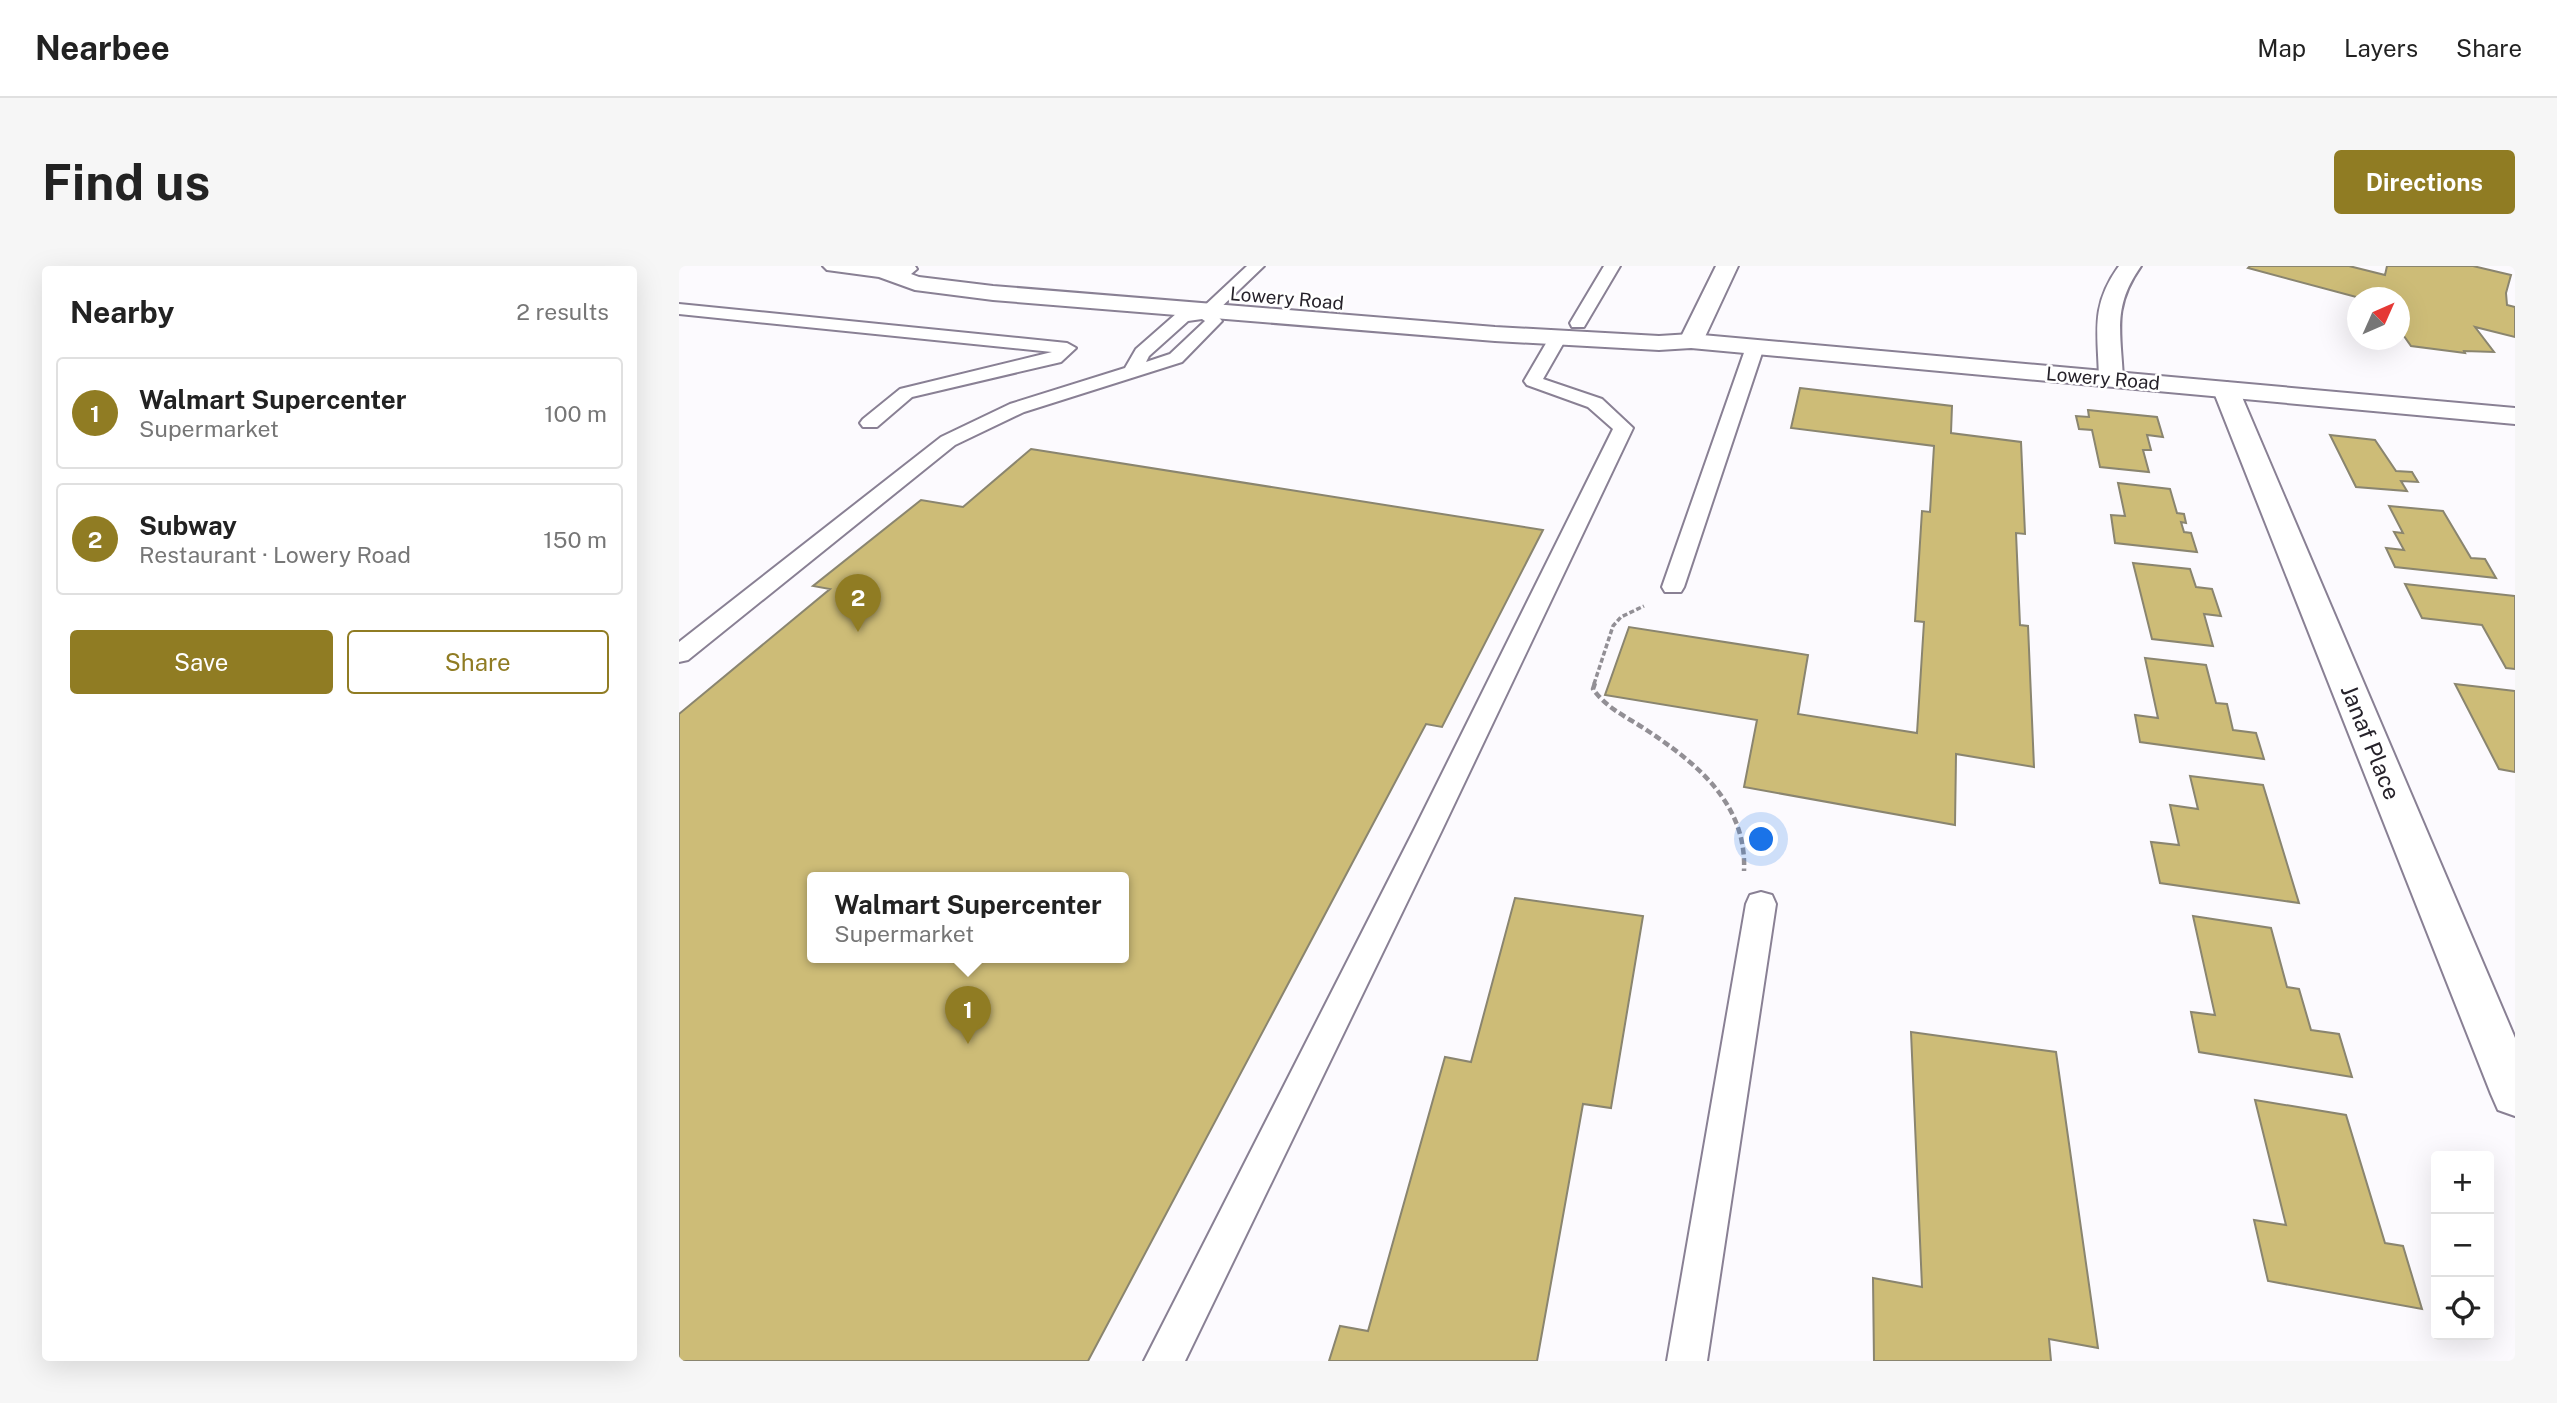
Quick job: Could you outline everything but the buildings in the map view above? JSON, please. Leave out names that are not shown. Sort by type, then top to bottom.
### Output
[{"type":"street","name":"Lowery Road","points":[[834,266],[882,271],[922,267],[1229,293],[1568,330],[1659,343],[1691,341],[1755,346],[2515,416]]},
{"type":"street","points":[[1691,341],[1727,266]]},
{"type":"street","points":[[2111,379],[2109,306],[2117,284],[2130,266]]},
{"type":"street","name":"Lowery Road","points":[[882,271],[915,283],[993,293],[1207,312],[1568,330]]},
{"type":"street","name":"Janaf Place","points":[[2226,390],[2515,1094]]},
{"type":"lane","points":[[1131,374],[1142,353],[1183,317],[1207,312],[1256,266]]},
{"type":"lane","points":[[1164,1361],[1428,830],[1623,428],[1595,403],[1533,381],[1612,266]]},
{"type":"lane","points":[[679,309],[1067,348],[1055,358],[906,393],[870,423]]},
{"type":"lane","points":[[679,654],[948,441],[1017,408],[1177,358],[1214,321],[1207,312]]},
{"type":"lane","points":[[1673,587],[1755,346]]},
{"type":"lane","points":[[1688,1361],[1761,904]]},
{"type":"path","points":[[1673,587],[1663,597],[1621,617],[1613,626],[1593,689],[1599,699],[1655,736],[1700,771],[1737,818],[1748,853],[1742,880],[1761,904]]},
{"type":"place","name":"Subway","points":[[858,632]]},
{"type":"place","name":"Walmart Supercenter","points":[[968,1044]]}]
